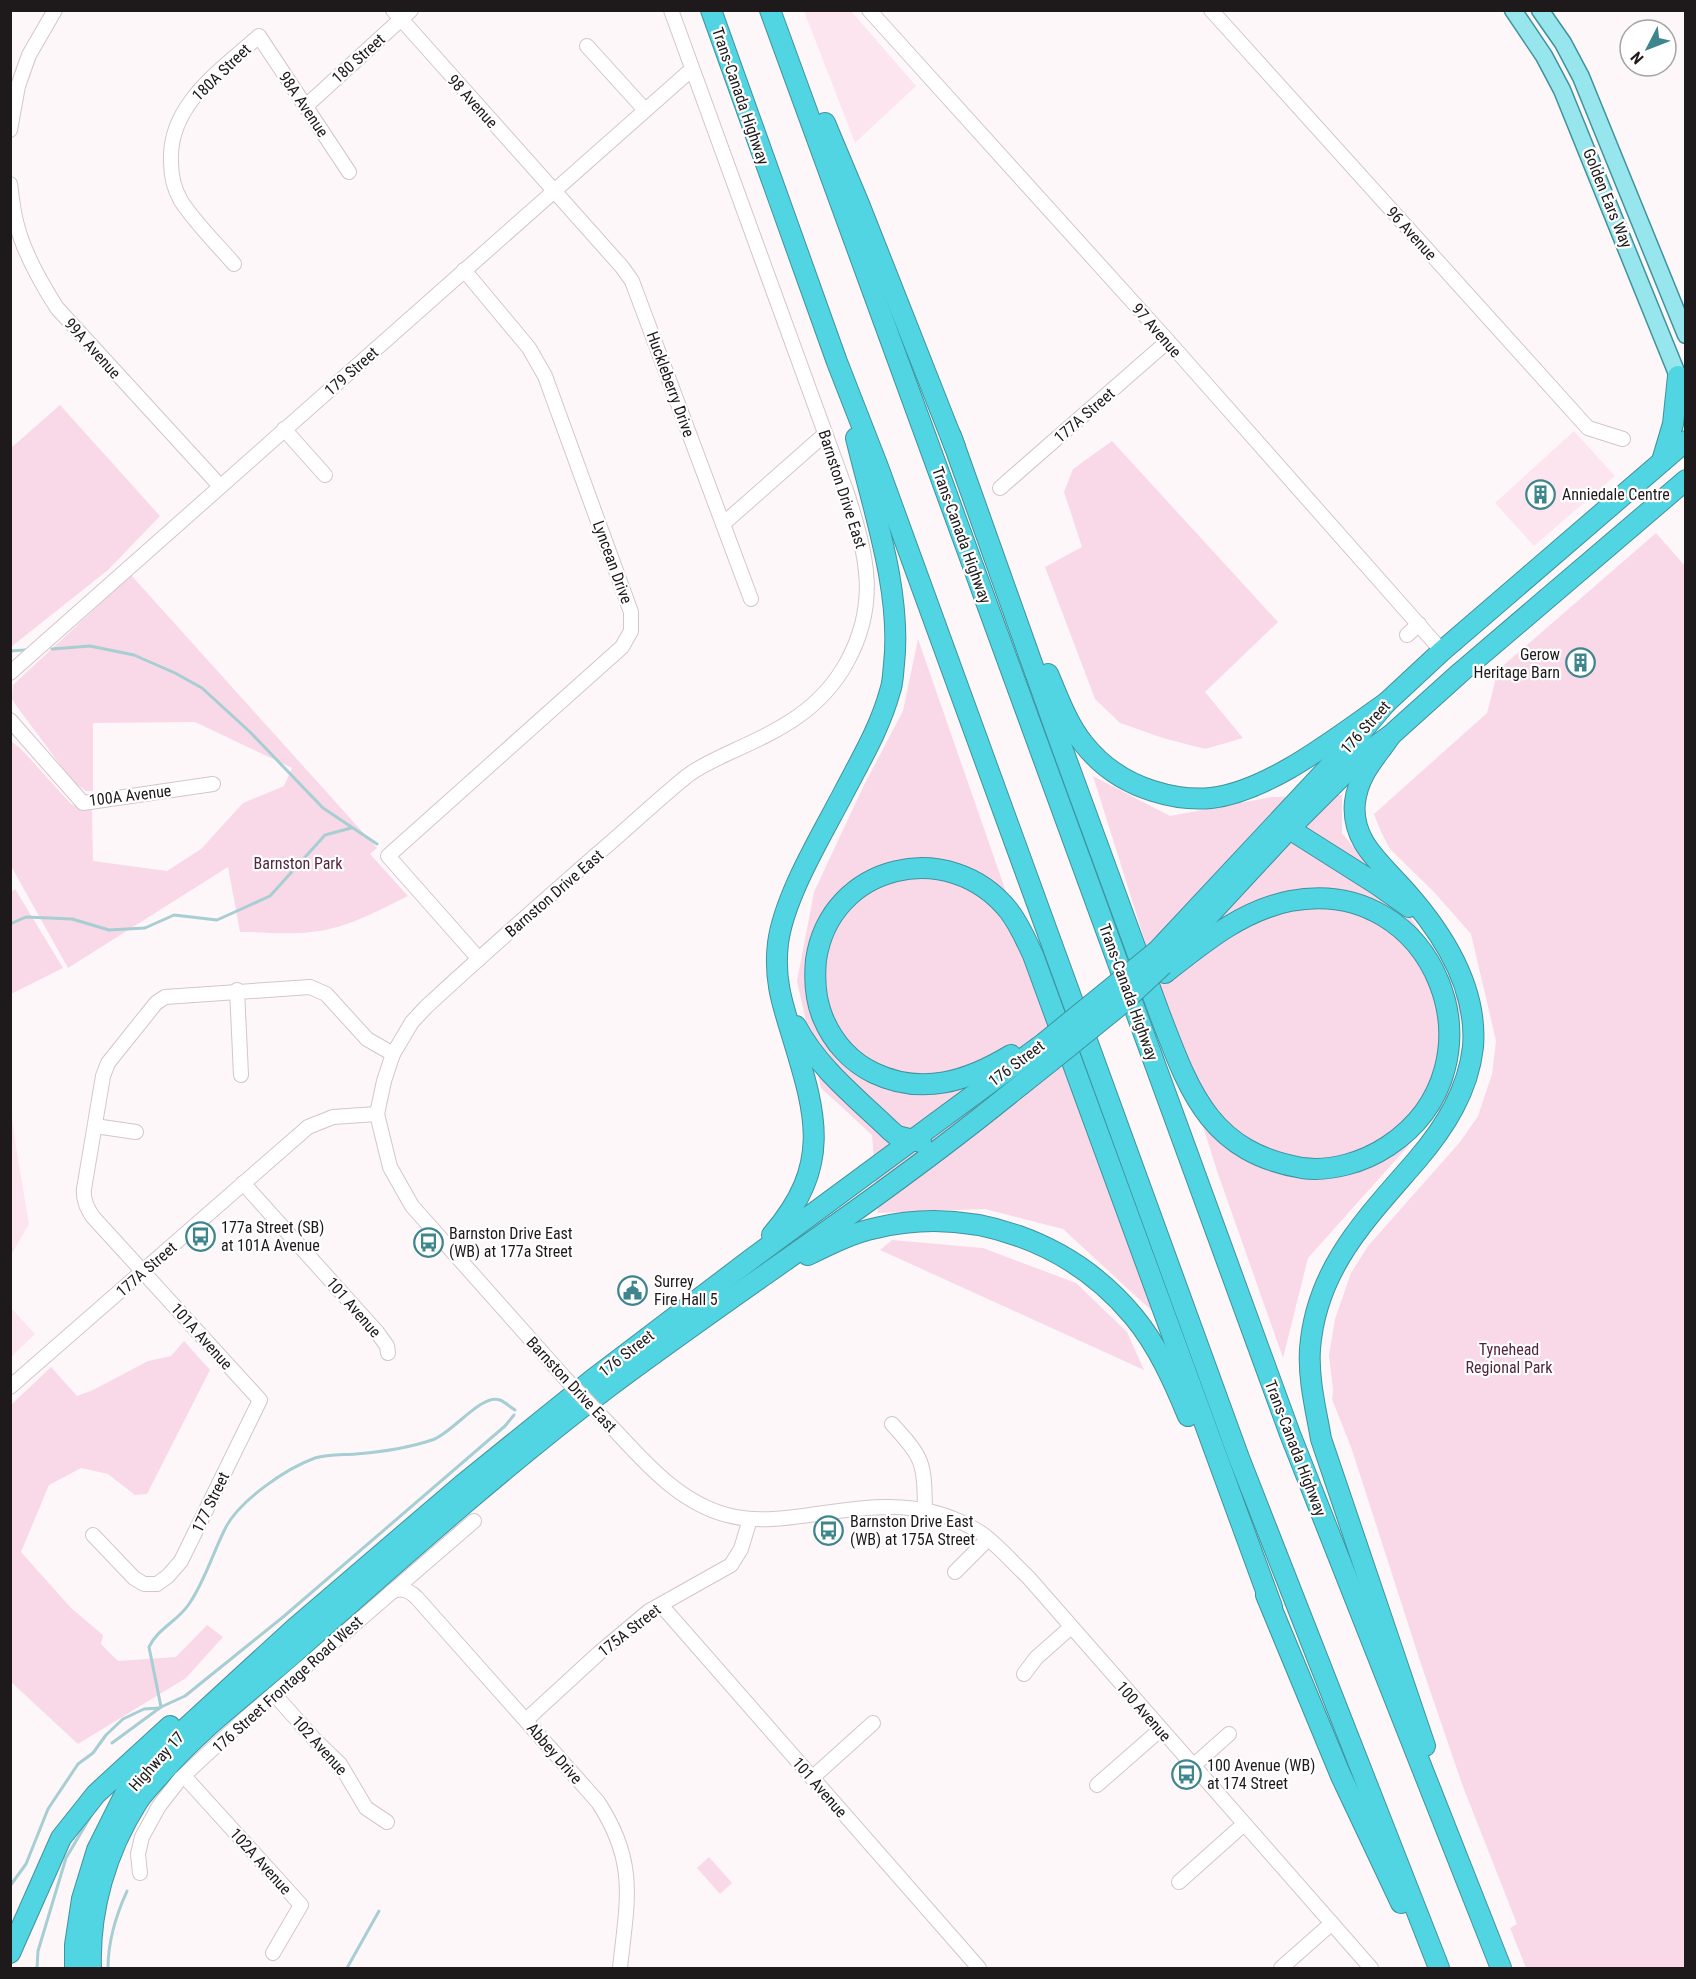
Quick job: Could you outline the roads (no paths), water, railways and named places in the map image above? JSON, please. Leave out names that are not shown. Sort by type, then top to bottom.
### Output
[{"type":"highway","name":"Trans-Canada Highway","points":[[711,10],[837,362],[899,523],[1239,1458],[1439,1968]]},
{"type":"highway","name":"Trans-Canada Highway","points":[[770,10],[1290,1434],[1500,1968]]},
{"type":"highway","points":[[776,10],[859,204],[1044,667],[1070,722],[1098,760],[1119,777],[1140,787],[1188,799],[1212,798],[1250,788],[1287,769],[1386,704]]},
{"type":"highway","points":[[750,1260],[784,1221],[797,1201],[807,1179],[814,1152],[814,1121],[806,1082],[779,993],[778,942],[798,881],[871,740],[891,690],[894,660],[896,627],[893,593],[837,362]]},
{"type":"highway","points":[[1662,461],[1682,385]]},
{"type":"highway","points":[[951,436],[1160,1015],[1176,1056],[1204,1112],[1232,1140],[1261,1157],[1292,1166],[1323,1169],[1359,1161],[1380,1152],[1401,1138],[1432,1100],[1442,1078],[1449,1049],[1449,1018],[1444,993],[1433,967],[1417,944],[1396,925],[1371,910],[1328,899],[1289,902],[1270,907],[1225,928],[1162,963]]},
{"type":"highway","name":"176 Street","points":[[302,1634],[462,1485],[592,1380],[911,1140],[1119,1006],[1162,963],[1386,704],[1442,651],[1686,441]]},
{"type":"highway","name":"176 Street","points":[[1283,825],[1364,755],[1391,735],[1562,585],[1678,494],[1686,480]]},
{"type":"highway","points":[[1391,735],[1367,767],[1361,780],[1355,804],[1358,831],[1370,853],[1399,883],[1451,953],[1462,976],[1469,1000],[1473,1047],[1458,1100],[1438,1135],[1353,1234],[1324,1285],[1310,1350],[1314,1399],[1321,1439],[1422,1734],[1467,1886]]},
{"type":"highway","points":[[1283,825],[1402,901],[1434,928]]},
{"type":"highway","points":[[1043,1053],[1009,1056],[982,1071],[929,1085],[912,1085],[883,1077],[856,1063],[833,1037],[819,1010],[814,980],[817,954],[827,925],[844,901],[866,883],[888,873],[922,868],[949,870],[973,881],[998,900],[1019,925],[1033,955],[1272,1607]]},
{"type":"highway","name":"176 Street","points":[[302,1634],[398,1560],[553,1431],[668,1344],[927,1157],[1043,1053],[1082,1011],[1162,963]]},
{"type":"highway","points":[[779,993],[800,1033],[814,1054],[835,1078],[897,1136],[911,1140],[927,1140],[975,1108],[1043,1053]]},
{"type":"highway","points":[[763,1276],[839,1239],[892,1224],[923,1221],[984,1226],[1014,1233],[1050,1248],[1083,1269],[1115,1296],[1135,1318],[1162,1360],[1176,1388],[1272,1607],[1341,1776],[1431,1968]]},
{"type":"highway","points":[[10,1953],[61,1838],[96,1794],[180,1718],[302,1634]]},
{"type":"highway","name":"Highway 17","points":[[75,1968],[75,1945],[82,1899],[97,1850],[126,1792],[167,1746],[302,1634]]},
{"type":"highway","name":"Highway 17","points":[[91,1968],[96,1902],[112,1850],[139,1800],[171,1761],[302,1634]]},
{"type":"main road","name":"Golden Ears Way","points":[[1514,10],[1544,56],[1562,90],[1682,385]]},
{"type":"main road","name":"Golden Ears Way","points":[[1540,10],[1563,43],[1585,86],[1686,335]]},
{"type":"street","points":[[10,130],[14,86],[55,10]]},
{"type":"street","name":"Barnston Drive East","points":[[670,10],[854,515],[867,571],[866,600],[861,627],[846,663],[837,677],[805,714],[689,774],[426,1007],[412,1022],[393,1054],[377,1114],[390,1167],[412,1206],[564,1377],[652,1470],[677,1490],[726,1515],[759,1520],[858,1508],[903,1507],[925,1509],[954,1520]]},
{"type":"street","name":"97 Avenue","points":[[869,10],[1168,341],[1442,651]]},
{"type":"street","name":"96 Avenue","points":[[1211,10],[1588,429],[1623,439]]},
{"type":"street","name":"180 Street","points":[[306,106],[402,14]]},
{"type":"street","name":"98 Avenue","points":[[402,14],[554,192]]},
{"type":"street","name":"98A Avenue","points":[[259,36],[350,172]]},
{"type":"street","name":"180A Street","points":[[234,264],[181,200],[172,181],[170,152],[177,124],[190,101],[259,36]]},
{"type":"street","points":[[587,46],[645,111]]},
{"type":"street","name":"179 Street","points":[[10,673],[692,69]]},
{"type":"street","name":"99A Avenue","points":[[10,184],[16,225],[46,290],[57,308],[220,486]]},
{"type":"street","name":"Huckleberry Drive","points":[[554,192],[632,281],[751,599]]},
{"type":"street","name":"Lyncean Drive","points":[[464,270],[529,348],[545,376],[631,612],[631,631],[622,647],[388,856],[479,958]]},
{"type":"street","name":"177A Street","points":[[1000,488],[1168,341]]},
{"type":"street","points":[[284,429],[325,475]]},
{"type":"street","points":[[723,524],[825,434]]},
{"type":"street","points":[[1407,635],[1419,624]]},
{"type":"street","name":"100A Avenue","points":[[10,720],[83,803],[213,784]]},
{"type":"street","points":[[241,1075],[237,990],[310,987],[326,994],[368,1039],[393,1054]]},
{"type":"street","name":"101A Avenue","points":[[237,990],[170,996],[156,1003],[108,1064],[103,1076],[84,1189],[86,1204],[93,1217],[260,1400]]},
{"type":"street","name":"177A Street","points":[[10,1387],[308,1126],[333,1117],[377,1114]]},
{"type":"street","points":[[95,1126],[136,1132]]},
{"type":"street","name":"101 Avenue","points":[[243,1183],[377,1332],[387,1346],[388,1353]]},
{"type":"street","name":"177 Street","points":[[93,1535],[134,1578],[144,1584],[157,1584],[168,1576],[181,1561],[260,1400]]},
{"type":"street","points":[[892,1424],[916,1451],[922,1464],[925,1509]]},
{"type":"street","name":"175A Street","points":[[526,1720],[649,1611],[731,1565],[741,1549],[750,1519]]},
{"type":"street","name":"100 Avenue","points":[[954,1520],[982,1534],[1028,1577],[1371,1968]]},
{"type":"street","name":"176 Street Frontage Road West","points":[[140,1873],[138,1854],[142,1837],[159,1806],[173,1787],[274,1694],[474,1521]]},
{"type":"street","points":[[955,1572],[988,1539]]},
{"type":"street","name":"Abbey Drive","points":[[391,1592],[400,1588],[413,1593],[598,1802],[614,1828],[620,1844],[627,1879],[620,1968]]},
{"type":"street","name":"101 Avenue","points":[[661,1605],[979,1968]]},
{"type":"street","points":[[1024,1674],[1036,1658],[1071,1627]]},
{"type":"street","name":"102 Avenue","points":[[274,1694],[340,1764],[366,1808],[387,1821]]},
{"type":"street","points":[[812,1778],[873,1723]]},
{"type":"street","points":[[1097,1785],[1161,1729]]},
{"type":"street","points":[[1193,1766],[1229,1734]]},
{"type":"street","name":"102A Avenue","points":[[184,1776],[301,1905],[273,1953]]},
{"type":"street","points":[[1179,1882],[1244,1824]]},
{"type":"street","points":[[1281,1968],[1332,1923]]},
{"type":"waterway","points":[[52,649],[90,646],[134,655],[202,688],[250,732],[323,808],[377,844]]},
{"type":"waterway","points":[[10,651],[25,650]]},
{"type":"waterway","points":[[10,924],[26,917],[72,919],[109,930],[145,928],[174,915],[217,920],[270,896],[325,835],[351,828]]},
{"type":"waterway","points":[[161,1707],[149,1647],[153,1640],[189,1604],[200,1586],[226,1527],[253,1496],[291,1469],[315,1458],[385,1451],[432,1440],[475,1408],[492,1399],[500,1400],[515,1410]]},
{"type":"waterway","points":[[112,1743],[161,1707],[185,1696],[283,1617],[505,1426],[514,1415]]},
{"type":"waterway","points":[[10,1886],[26,1864],[48,1809],[78,1764],[93,1753],[106,1735],[123,1719],[144,1709],[159,1708]]},
{"type":"waterway","points":[[37,1968],[38,1951],[66,1858],[92,1814]]},
{"type":"waterway","points":[[108,1968],[113,1929],[127,1891]]},
{"type":"waterway","points":[[347,1968],[379,1911]]},
{"type":"place","name":"Anniedale Centre","points":[[1541,494]]},
{"type":"place","name":"Gerow Heritage Barn","points":[[1581,663]]},
{"type":"place","name":"177a Street (SB) at 101A Avenue","points":[[200,1236]]},
{"type":"place","name":"Barnston Drive East (WB) at 177a Street","points":[[428,1242]]},
{"type":"place","name":"Surrey Fire Hall 5","points":[[633,1290]]},
{"type":"place","name":"Barnston Drive East (WB) at 175A Street","points":[[829,1530]]},
{"type":"place","name":"100 Avenue (WB) at 174 Street","points":[[1186,1774]]},
{"type":"park label","name":"Barnston Park","points":[[298,863]]},
{"type":"park label","name":"Tynehead Regional Park","points":[[1509,1358]]}]
